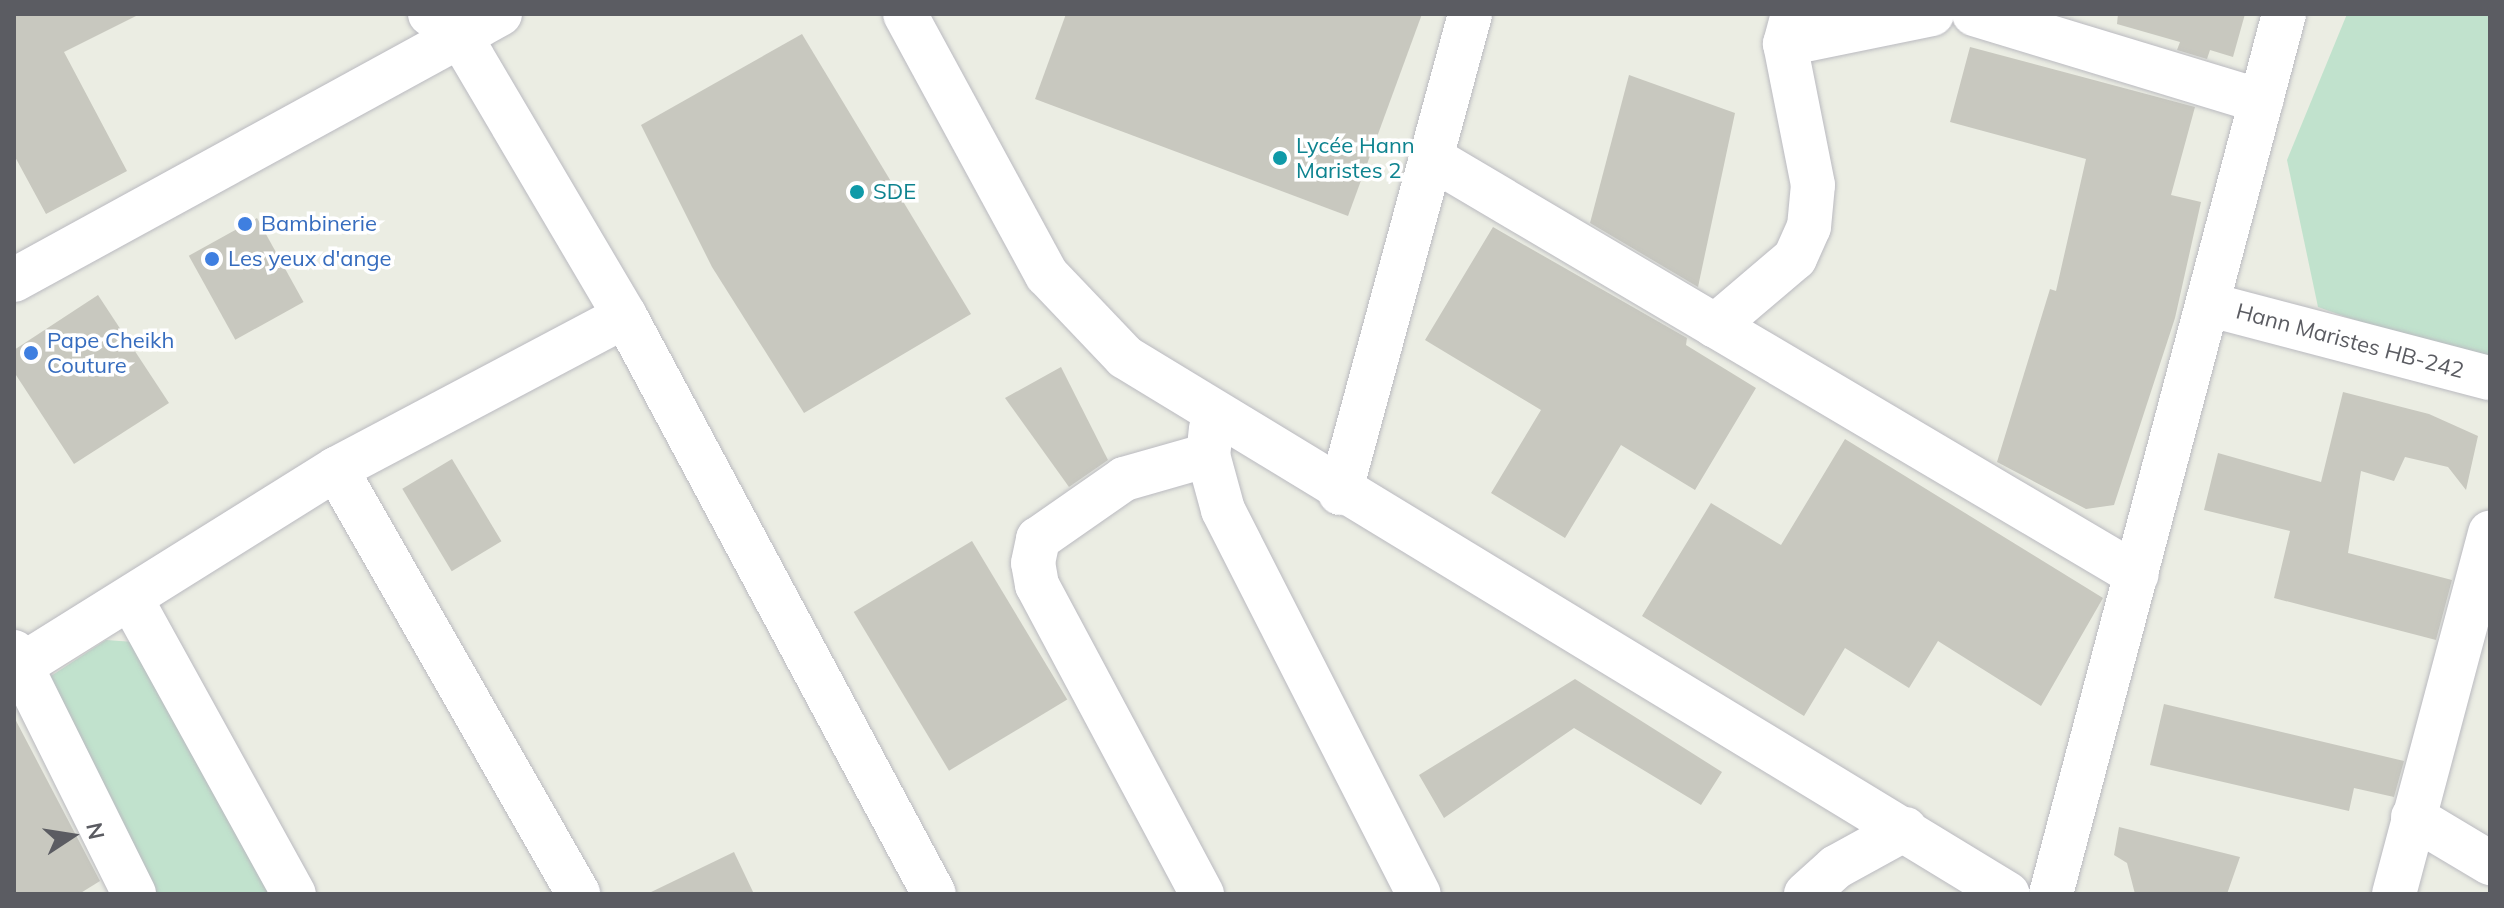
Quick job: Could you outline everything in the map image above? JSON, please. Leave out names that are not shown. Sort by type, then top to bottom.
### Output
[{"type":"street","points":[[14,280],[445,25],[500,14]]},
{"type":"street","points":[[905,14],[1047,275],[1125,357],[1340,493],[1905,829],[2008,894]]},
{"type":"street","points":[[1340,493],[1435,160],[1470,14]]},
{"type":"street","points":[[1715,326],[1795,258],[1809,227],[1813,185],[1789,29],[1932,14]]},
{"type":"street","points":[[1974,14],[2261,101]]},
{"type":"street","points":[[2051,894],[2211,305],[2284,14]]},
{"type":"street","points":[[445,25],[625,316],[922,890]]},
{"type":"street","points":[[1435,160],[2137,575]]},
{"type":"street","name":"Hann Maristes HB-242","points":[[2211,305],[2490,378]]},
{"type":"street","points":[[134,894],[17,663],[131,599],[336,469],[625,316]]},
{"type":"street","points":[[1213,410],[1208,455],[1223,510],[1419,894]]},
{"type":"street","points":[[1202,894],[1037,585],[1033,563],[1038,539],[1124,479],[1208,455]]},
{"type":"street","points":[[336,469],[578,894]]},
{"type":"street","points":[[2394,894],[2413,817],[2474,660],[2490,533]]},
{"type":"street","points":[[131,599],[294,894]]},
{"type":"street","points":[[2413,817],[2490,863]]},
{"type":"street","points":[[1806,894],[1836,867],[1905,829]]},
{"type":"green space","points":[[2347,14],[2490,14],[2490,368],[2318,307],[2287,160]]},
{"type":"green space","points":[[106,640],[134,642],[270,894],[151,894],[47,695],[51,676]]},
{"type":"building","points":[[14,14],[140,14],[64,52],[127,171],[46,214],[14,155]]},
{"type":"building","name":"Lycée Hann Maristes 2","points":[[1066,14],[1422,14],[1348,216],[1035,99]]},
{"type":"building","points":[[2118,14],[2245,14],[2233,57],[2210,50],[2207,59],[2177,50],[2180,42],[2117,24]]},
{"type":"building","points":[[802,34],[971,314],[804,413],[712,267],[641,125]]},
{"type":"building","points":[[1970,47],[2195,107],[2171,195],[2201,202],[2175,318],[2114,505],[2086,509],[1997,462],[2050,289],[2056,291],[2086,159],[1950,122]]},
{"type":"building","points":[[1629,75],[1735,113],[1698,287],[1590,223]]},
{"type":"building","points":[[257,218],[304,302],[235,340],[189,256]]},
{"type":"building","points":[[1493,227],[1687,338],[1686,345],[1756,388],[1695,490],[1621,445],[1565,538],[1491,493],[1541,410],[1425,340]]},
{"type":"building","points":[[98,295],[169,403],[74,464],[14,372],[14,350]]},
{"type":"building","points":[[1061,367],[1108,460],[1069,487],[1005,398]]},
{"type":"building","points":[[2343,392],[2429,414],[2478,436],[2466,490],[2448,467],[2405,457],[2394,481],[2361,471],[2348,553],[2452,580],[2436,640],[2274,598],[2290,531],[2204,510],[2218,453],[2321,482]]},
{"type":"building","points":[[1845,439],[2103,598],[2041,706],[1938,641],[1909,688],[1845,648],[1804,716],[1642,616],[1711,503],[1781,545]]},
{"type":"building","points":[[452,459],[501,541],[452,571],[402,489]]},
{"type":"building","points":[[972,541],[1067,700],[949,771],[854,612]]},
{"type":"building","points":[[1575,679],[1722,772],[1701,805],[1574,728],[1444,818],[1419,775]]},
{"type":"building","points":[[2164,704],[2404,761],[2394,797],[2354,788],[2349,811],[2150,765]]},
{"type":"building","points":[[14,717],[100,881],[79,894],[14,894]]},
{"type":"building","points":[[2119,827],[2240,857],[2227,894],[2135,894],[2127,863],[2114,855]]},
{"type":"building","points":[[734,852],[754,894],[647,894]]},
{"type":"place","name":"Lycée Hann Maristes 2","points":[[1280,158]]},
{"type":"place","name":"SDE","points":[[857,192]]},
{"type":"place","name":"Bambinerie","points":[[245,224]]},
{"type":"place","name":"Les yeux d'ange","points":[[212,259]]},
{"type":"place","name":"Pape Cheikh Couture","points":[[31,353]]}]
